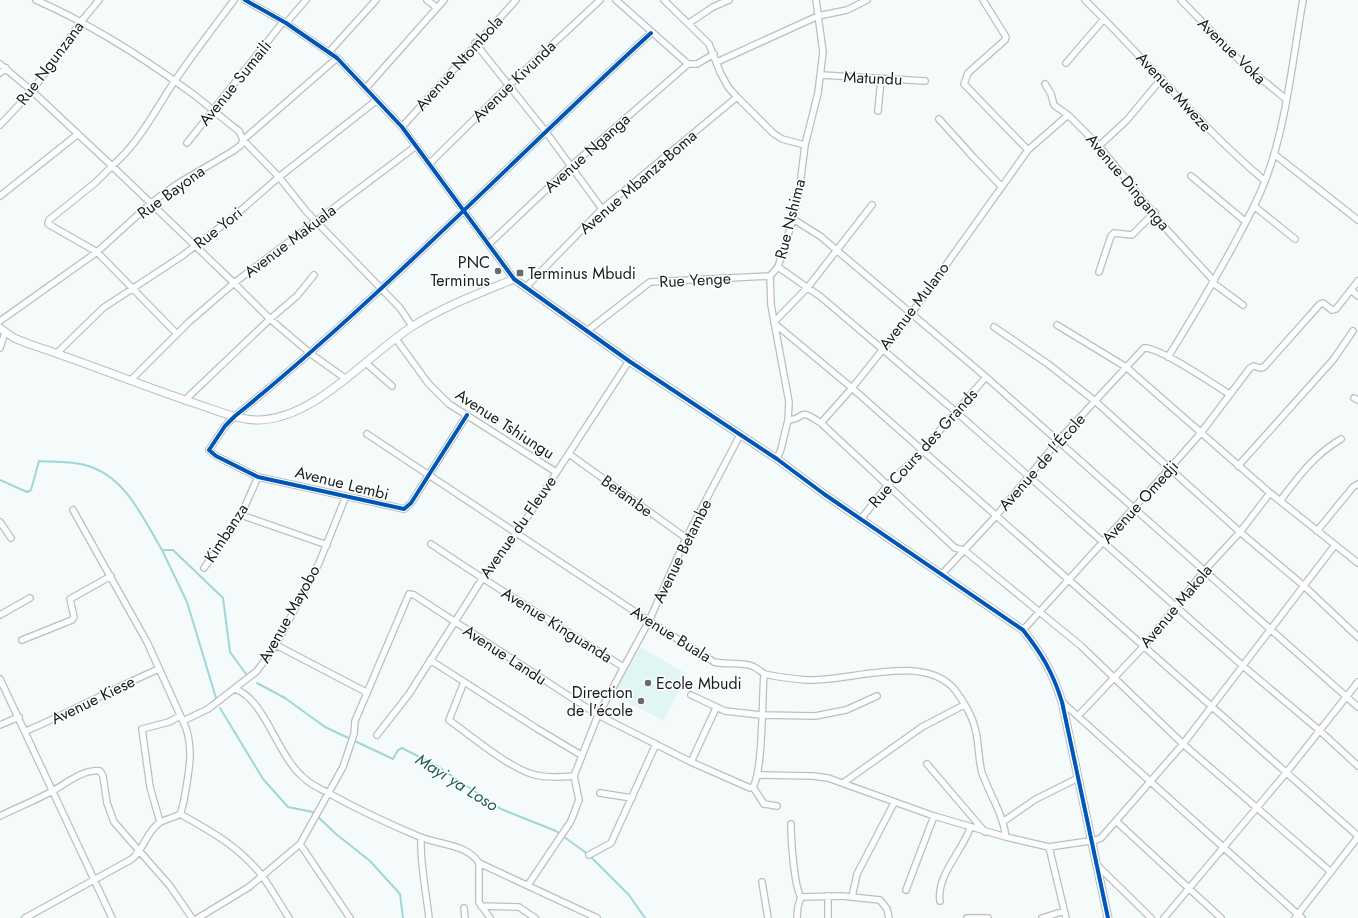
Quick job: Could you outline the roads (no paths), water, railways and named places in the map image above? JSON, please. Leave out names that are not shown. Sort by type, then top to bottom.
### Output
[{"type":"street","points":[[36,0],[80,22],[175,81],[239,132],[243,140],[278,177],[316,221],[400,308],[412,326]]},
{"type":"street","name":"Rue Ngunzana","points":[[0,125],[32,91],[80,22],[99,0]]},
{"type":"street","points":[[177,334],[97,252],[50,226],[48,222],[95,183],[137,140],[175,81],[234,0]]},
{"type":"street","points":[[247,0],[285,22],[330,52],[366,88],[402,127],[514,278],[629,361],[777,459],[1022,630],[1039,651],[1050,669],[1062,702],[1108,918]]},
{"type":"street","name":"Avenue Sumaili","points":[[187,143],[212,110],[232,88],[285,22],[306,0]]},
{"type":"street","points":[[330,52],[376,0]]},
{"type":"street","points":[[427,0],[436,7]]},
{"type":"street","points":[[366,88],[436,7],[444,0]]},
{"type":"street","name":"Avenue Ntombola","points":[[402,127],[475,43],[516,0]]},
{"type":"street","name":"Avenue Kivunda","points":[[429,164],[509,85],[600,0]]},
{"type":"street","points":[[616,0],[651,33],[688,64],[697,64],[714,54]]},
{"type":"street","points":[[664,0],[709,44],[728,87],[737,98],[773,133],[782,139],[805,145]]},
{"type":"street","points":[[689,23],[722,1],[729,0]]},
{"type":"street","name":"Rue Nshima","points":[[777,459],[788,420],[789,402],[771,305],[770,276],[778,267],[793,219],[799,193],[805,145],[815,108],[821,75],[823,52],[816,0]]},
{"type":"street","points":[[717,62],[818,16],[847,10],[867,0]]},
{"type":"street","points":[[983,0],[1006,37],[1005,40],[968,74],[964,80],[964,84],[1028,150]]},
{"type":"street","name":"Avenue Mweze","points":[[1085,0],[1162,78],[1232,153],[1265,181]]},
{"type":"street","name":"Avenue Voka","points":[[1181,0],[1243,64],[1286,99]]},
{"type":"street","points":[[1229,394],[1168,357],[1213,282],[1246,222],[1265,181],[1274,154],[1286,99],[1303,0]]},
{"type":"street","points":[[1066,63],[1104,19]]},
{"type":"street","points":[[235,416],[311,354],[464,212],[651,33]]},
{"type":"street","points":[[475,43],[546,132],[602,209]]},
{"type":"street","name":"Rue Bayona","points":[[0,322],[97,252],[151,203],[189,176],[241,145],[243,140],[337,58]]},
{"type":"street","points":[[0,64],[32,91],[78,134],[234,284],[177,334],[131,380]]},
{"type":"street","name":"Avenue Nganga","points":[[488,244],[571,166],[688,64]]},
{"type":"street","points":[[0,73],[6,68]]},
{"type":"street","name":"Matundu","points":[[821,75],[925,81]]},
{"type":"street","points":[[1100,146],[1126,120],[1162,78]]},
{"type":"street","points":[[878,111],[881,79]]},
{"type":"street","name":"Avenue Dinganga","points":[[1045,84],[1051,94],[1054,105],[1068,114],[1100,146],[1155,212],[1168,231],[1213,282],[1243,305]]},
{"type":"street","name":"Avenue Mbanza-Boma","points":[[526,287],[602,209],[737,98]]},
{"type":"street","name":"Rue Yori","points":[[57,353],[91,318],[232,218],[278,177],[377,100]]},
{"type":"street","name":"Avenue Mulano","points":[[821,423],[852,388],[911,314],[1028,150],[1068,114]]},
{"type":"street","points":[[939,119],[1001,186]]},
{"type":"street","points":[[0,196],[78,134]]},
{"type":"street","name":"Avenue Makuala","points":[[346,379],[311,354],[270,319],[234,284],[416,146]]},
{"type":"street","points":[[1274,154],[1358,220]]},
{"type":"street","points":[[1190,176],[1246,222]]},
{"type":"street","points":[[872,205],[808,287],[774,323],[852,388],[1358,837],[1298,917],[1225,847],[1062,702]]},
{"type":"street","points":[[1254,206],[1295,239]]},
{"type":"street","points":[[1099,272],[1111,236],[1114,233],[1132,235],[1155,212]]},
{"type":"street","points":[[793,219],[820,236],[837,250],[986,378],[1358,706]]},
{"type":"street","points":[[778,267],[808,287],[882,349],[1103,542],[1176,608],[1319,730],[1358,766]]},
{"type":"street","points":[[185,400],[270,319],[297,296],[314,274]]},
{"type":"street","name":"Rue Yenge","points":[[587,331],[650,282],[770,276]]},
{"type":"street","points":[[0,348],[2,330],[29,344],[185,400],[235,416],[257,420],[270,419],[293,412],[346,379],[412,326],[432,315],[514,278]]},
{"type":"street","points":[[1358,281],[1351,290],[1358,296]]},
{"type":"street","name":"Avenue Omedji","points":[[1022,630],[1040,612],[1200,434],[1250,368],[1254,366],[1260,368],[1264,367],[1316,308],[1323,304],[1334,310],[1351,290]]},
{"type":"street","points":[[1057,325],[1126,367],[1200,434],[1270,493],[1358,563]]},
{"type":"street","points":[[994,327],[1048,364],[1095,401],[1240,532],[1304,586],[1358,637]]},
{"type":"street","points":[[1238,466],[1333,360],[1353,331]]},
{"type":"street","name":"Avenue Tshiungu","points":[[396,339],[428,383],[449,404],[556,472]]},
{"type":"street","name":"Avenue de l'École","points":[[942,574],[996,516],[1058,441],[1142,350],[1148,348],[1168,357]]},
{"type":"street","name":"Avenue du Fleuve","points":[[377,735],[409,694],[482,579],[517,533],[629,361]]},
{"type":"street","points":[[366,363],[392,386]]},
{"type":"street","name":"Rue Cours des Grands","points":[[861,519],[887,486],[922,451],[986,378]]},
{"type":"street","points":[[788,420],[793,420],[802,413],[805,413],[821,423],[955,548],[964,550],[1081,646],[1183,744],[1331,872]]},
{"type":"street","name":"Avenue Lembi","points":[[235,416],[225,426],[209,450],[216,456],[258,476],[404,510],[411,503],[467,415]]},
{"type":"street","name":"Avenue Buala","points":[[367,434],[649,621],[714,662],[752,666],[764,674],[809,680],[824,680],[899,669],[940,677],[955,690],[975,727],[982,771],[996,807],[1004,821],[1006,837]]},
{"type":"street","name":"Avenue Betambe","points":[[574,776],[598,715],[649,621],[686,538],[740,435]]},
{"type":"street","points":[[1280,501],[1306,466],[1327,447],[1341,439]]},
{"type":"street","name":"Betambe","points":[[569,454],[686,538]]},
{"type":"street","name":"Kimbanza","points":[[204,568],[241,516],[258,476]]},
{"type":"street","points":[[1317,531],[1353,487],[1358,484]]},
{"type":"street","name":"Avenue Makola","points":[[1078,716],[1144,646],[1176,608],[1204,571],[1240,532],[1270,493]]},
{"type":"street","name":"Avenue Mayobo","points":[[160,822],[150,787],[142,729],[208,709],[257,671],[276,645],[327,545],[346,496]]},
{"type":"street","points":[[73,510],[147,642],[182,718],[189,737],[190,757],[183,804],[180,814]]},
{"type":"street","points":[[241,516],[327,545]]},
{"type":"street","points":[[0,522],[11,538]]},
{"type":"street","name":"Avenue Kinguanda","points":[[431,544],[482,579],[534,609],[623,667]]},
{"type":"street","points":[[757,775],[813,776],[843,783],[894,803],[970,828],[1049,846],[1091,842],[1101,838],[1150,780],[1183,744],[1335,545]]},
{"type":"street","points":[[22,640],[72,620],[74,618],[70,599],[111,576]]},
{"type":"street","name":"Avenue Landu","points":[[366,692],[409,594],[414,595],[598,715],[691,762],[750,788],[753,787]]},
{"type":"street","points":[[0,615],[30,598]]},
{"type":"street","points":[[198,918],[249,887],[300,844],[330,794],[343,767],[354,734],[354,721],[366,692],[276,645]]},
{"type":"street","points":[[430,660],[581,755]]},
{"type":"street","name":"Avenue Kiese","points":[[26,731],[130,681],[159,669]]},
{"type":"street","points":[[764,674],[757,775],[753,787],[764,804],[777,806]]},
{"type":"street","points":[[0,678],[54,790],[112,918]]},
{"type":"street","points":[[464,682],[449,720],[518,768],[531,774],[545,777],[574,776],[579,800],[571,821],[528,885]]},
{"type":"street","points":[[1164,918],[1286,773],[1358,682]]},
{"type":"street","points":[[235,689],[246,694],[255,703],[282,750],[303,778],[352,807],[421,837],[462,849],[475,857],[479,863],[597,918]]},
{"type":"street","points":[[691,695],[725,711],[761,715],[815,716],[846,710],[877,696]]},
{"type":"street","points":[[843,783],[922,728],[964,705]]},
{"type":"street","points":[[691,762],[716,708]]},
{"type":"street","points":[[0,725],[19,717]]},
{"type":"street","points":[[589,855],[611,843],[656,744]]},
{"type":"street","points":[[927,764],[985,832]]},
{"type":"street","points":[[0,816],[88,772],[96,770],[102,773],[111,818],[120,832],[170,886],[192,918]]},
{"type":"street","points":[[1004,821],[1036,799],[1078,778]]},
{"type":"street","points":[[600,793],[632,798]]},
{"type":"street","points":[[852,897],[857,874],[894,803]]},
{"type":"street","points":[[29,917],[128,862],[140,852],[151,832],[160,822],[180,814]]},
{"type":"street","points":[[180,814],[219,836],[236,848],[262,876],[289,918]]},
{"type":"street","points":[[906,890],[934,816]]},
{"type":"street","points":[[1116,821],[1221,918]]},
{"type":"street","points":[[792,824],[791,836],[797,888],[801,897],[798,906],[797,918]]},
{"type":"street","points":[[940,900],[940,886],[967,838],[970,828]]},
{"type":"street","points":[[421,837],[421,856],[429,918]]},
{"type":"street","points":[[300,844],[350,918]]},
{"type":"street","points":[[1049,846],[1066,918]]},
{"type":"street","points":[[479,863],[479,898],[481,906],[490,918]]},
{"type":"street","points":[[1097,865],[1151,918]]},
{"type":"street","points":[[762,882],[768,918]]},
{"type":"street","points":[[828,896],[828,918]]},
{"type":"street","points":[[801,897],[828,896],[880,900],[887,909],[889,918]]},
{"type":"street","points":[[481,906],[519,907],[536,918]]},
{"type":"street","points":[[464,908],[465,918]]},
{"type":"street","points":[[1042,918],[1064,911]]},
{"type":"street","points":[[967,918],[988,918]]},
{"type":"waterway","name":"Mayi ya Loso","points":[[0,480],[27,492],[31,490],[39,461],[68,462],[85,465],[99,470],[112,478],[131,499],[162,550],[173,550],[223,598],[230,652],[246,674]]},
{"type":"waterway","points":[[162,550],[187,602],[216,698]]},
{"type":"waterway","name":"Mayi ya Loso","points":[[257,683],[285,698],[325,727],[393,759],[398,750],[402,748],[437,766],[501,809],[556,831],[589,855],[629,895],[645,918]]},
{"type":"waterway","points":[[220,708],[263,779],[288,807],[313,812],[336,834],[370,861],[400,894],[403,918]]},
{"type":"place","name":"PNC Terminus","points":[[498,271]]},
{"type":"place","name":"Terminus Mbudi","points":[[520,273]]},
{"type":"place","name":"Ecole Mbudi","points":[[648,683]]},
{"type":"place","name":"Direction de l'école","points":[[641,701]]}]
